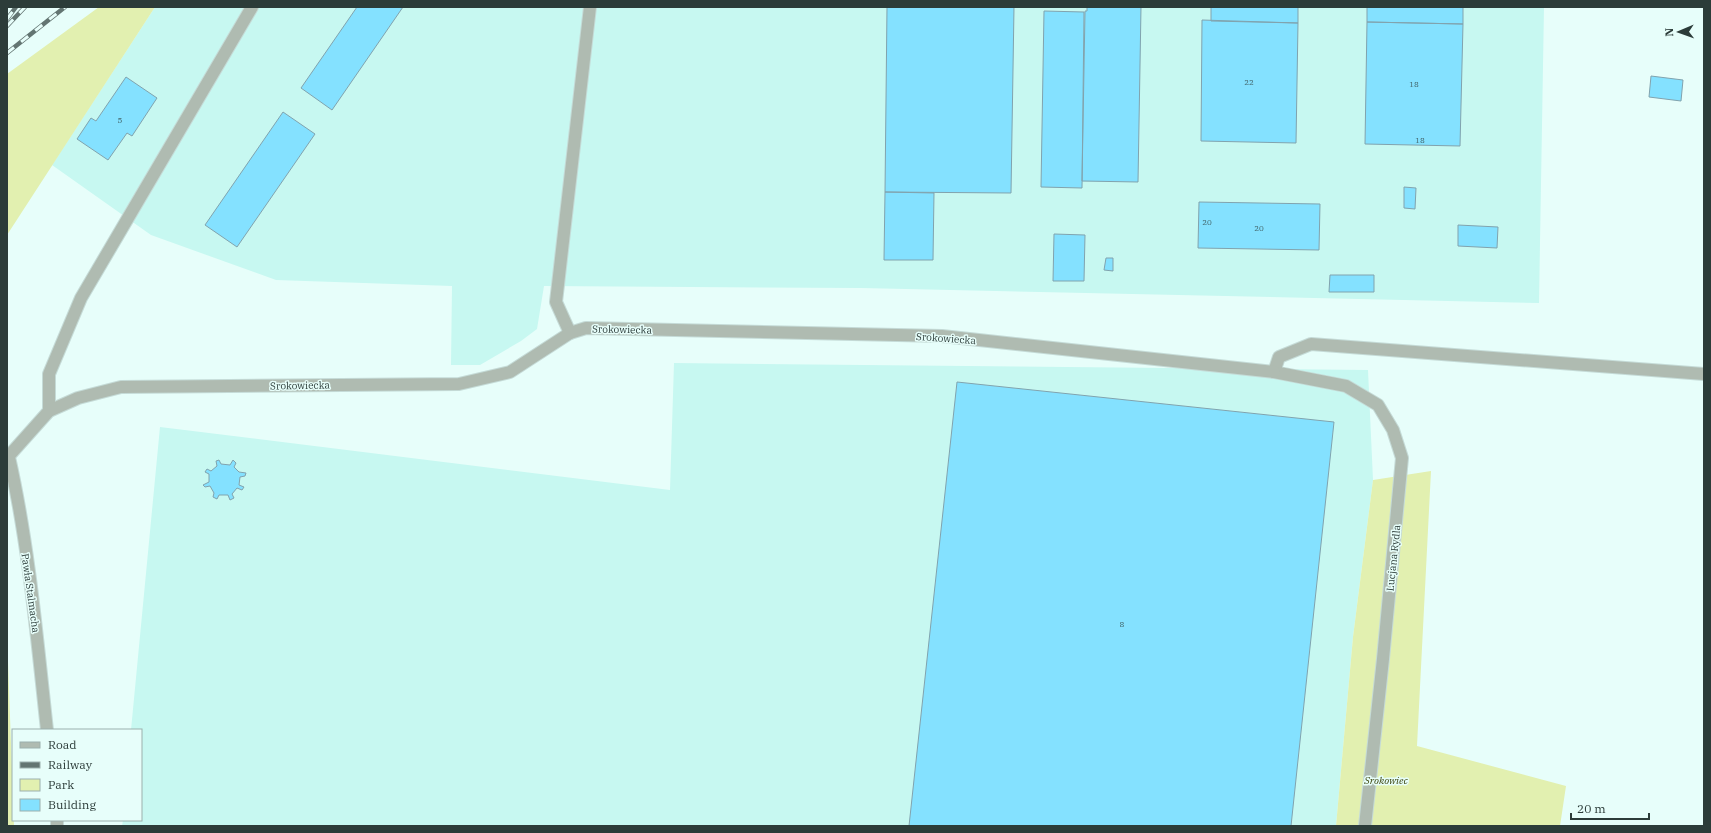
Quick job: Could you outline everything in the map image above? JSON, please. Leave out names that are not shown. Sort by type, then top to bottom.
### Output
[{"type":"street","points":[[49,411],[49,374],[81,298],[252,7]]},
{"type":"street","points":[[570,333],[556,302],[590,7]]},
{"type":"street","name":"Srokowiecka","points":[[8,457],[49,411],[78,398],[121,387],[459,384],[510,372],[570,333],[586,328],[942,336],[1274,372]]},
{"type":"street","points":[[1274,372],[1279,357],[1311,344],[1704,374]]},
{"type":"street","name":"Lucjana Rydla","points":[[1274,372],[1346,386],[1378,405],[1393,430],[1402,458],[1365,826]]},
{"type":"street","name":"Pawła Stalmacha","points":[[8,457],[17,494],[39,652],[47,729]]},
{"type":"shaded area","points":[[155,7],[1544,7],[1539,303],[861,288],[544,286],[537,329],[521,341],[480,365],[451,365],[452,286],[276,280],[151,235],[52,165]]},
{"type":"shaded area","points":[[674,363],[1368,370],[1373,480],[1353,637],[1336,826],[122,826],[123,821],[142,821],[142,729],[131,729],[160,427],[670,490]]},
{"type":"green space","points":[[99,7],[155,7],[7,235],[7,74]]},
{"type":"green space","name":"Srokowiec","points":[[1431,471],[1417,746],[1566,786],[1560,826],[1336,826],[1353,637],[1373,480]]},
{"type":"green space","points":[[7,656],[12,771],[12,821],[14,821],[14,826],[7,826]]},
{"type":"building","points":[[357,7],[403,7],[332,110],[301,88]]},
{"type":"building","points":[[887,7],[1014,7],[1011,193],[885,192]]},
{"type":"building","points":[[1087,7],[1141,7],[1138,182],[1082,181],[1085,11],[1087,11]]},
{"type":"building","points":[[1211,7],[1298,7],[1298,23],[1211,21]]},
{"type":"building","points":[[1367,7],[1463,7],[1463,24],[1367,22]]},
{"type":"building","points":[[1044,11],[1084,12],[1082,188],[1041,187]]},
{"type":"building","points":[[1202,20],[1298,23],[1296,143],[1201,141]]},
{"type":"building","points":[[1367,22],[1463,24],[1460,146],[1365,144]]},
{"type":"building","points":[[1651,76],[1683,80],[1681,101],[1649,97]]},
{"type":"building","points":[[126,77],[157,98],[132,136],[127,133],[108,160],[77,139],[91,118],[96,121]]},
{"type":"building","points":[[283,112],[315,134],[237,247],[205,225]]},
{"type":"building","points":[[1404,187],[1416,188],[1415,209],[1404,208]]},
{"type":"building","points":[[885,192],[934,193],[933,260],[884,260]]},
{"type":"building","points":[[1199,202],[1320,204],[1319,250],[1198,248]]},
{"type":"building","points":[[1458,225],[1498,227],[1497,248],[1458,246]]},
{"type":"building","points":[[1054,234],[1085,235],[1084,281],[1053,281]]},
{"type":"building","points":[[1106,258],[1113,258],[1113,271],[1104,270]]},
{"type":"building","points":[[1330,275],[1374,275],[1374,292],[1329,292]]},
{"type":"building","points":[[957,382],[1334,422],[1291,826],[909,826]]},
{"type":"building","points":[[219,460],[221,464],[230,465],[233,460],[236,463],[234,467],[239,472],[246,473],[245,476],[240,477],[239,485],[244,487],[242,490],[237,488],[232,494],[234,498],[230,500],[228,495],[219,495],[217,499],[213,497],[214,493],[210,486],[205,487],[203,485],[209,482],[209,474],[205,472],[207,469],[211,471],[217,466],[216,461]]},
{"type":"railway","points":[[7,19],[16,7]]},
{"type":"railway","points":[[7,26],[25,7]]},
{"type":"railway","points":[[7,53],[65,7]]}]
